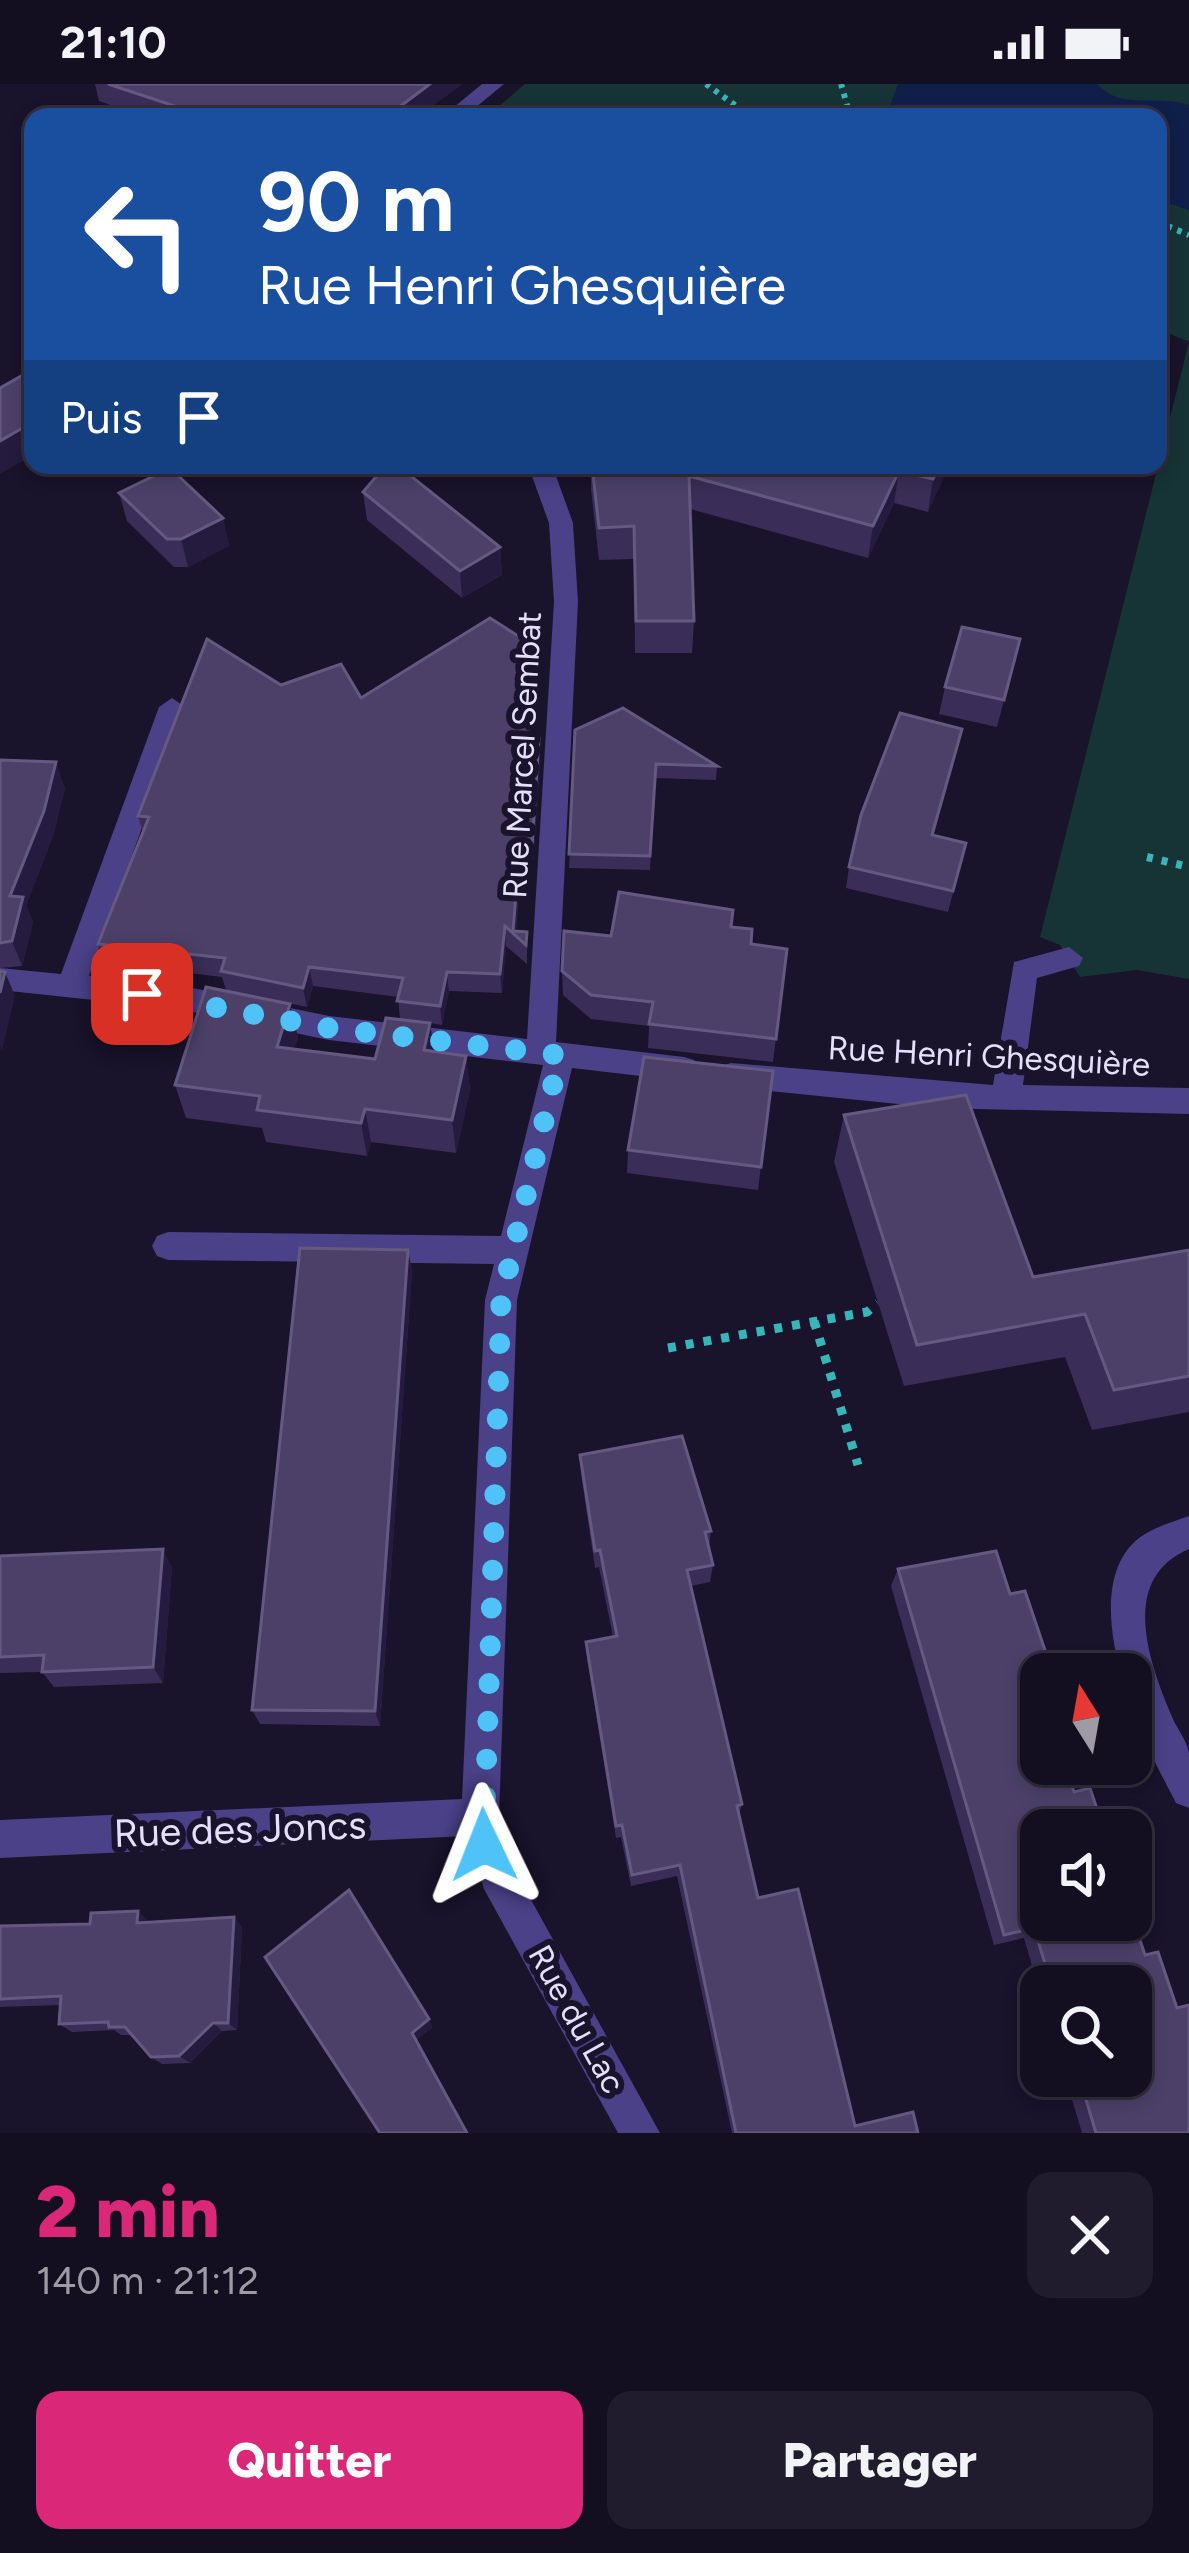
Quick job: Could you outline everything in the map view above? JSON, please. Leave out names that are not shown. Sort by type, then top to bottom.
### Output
[{"type":"street","points":[[463,108],[494,84]]},
{"type":"street","name":"Rue Marcel Sembat","points":[[543,474],[560,523],[566,602],[550,1054]]},
{"type":"street","points":[[71,986],[172,706]]},
{"type":"street","points":[[1006,1097],[1024,970],[1069,958]]},
{"type":"street","name":"Rue Henri Ghesquière","points":[[0,979],[178,998],[329,1028],[896,1093],[1189,1100]]},
{"type":"street","name":"Rue du Lac","points":[[550,1054],[501,1300],[481,1817],[496,1876],[640,2133]]},
{"type":"street","points":[[168,1246],[511,1250]]},
{"type":"street","points":[[1189,1532],[1153,1546],[1136,1567],[1127,1595],[1127,1623],[1156,1727],[1189,1790]]},
{"type":"street","name":"Rue des Joncs","points":[[0,1839],[481,1817]]},
{"type":"path","points":[[706,84],[718,99],[739,108]]},
{"type":"path","points":[[1147,857],[1189,867]]},
{"type":"path","points":[[668,1348],[868,1312],[878,1303]]},
{"type":"path","points":[[814,1321],[858,1466]]},
{"type":"green space","points":[[525,84],[1189,84],[1189,342],[1167,333],[1167,108],[497,108]]},
{"type":"green space","points":[[1189,342],[1189,979],[1137,970],[1080,977],[1060,945],[1040,937],[1156,474],[1167,474],[1167,430]]},
{"type":"water","points":[[898,84],[1097,84],[1129,100],[1189,105],[1189,210],[1167,203],[1167,108],[889,108]]},
{"type":"building","points":[[108,84],[430,84],[398,108],[181,108]]},
{"type":"building","points":[[24,374],[24,427],[0,441],[0,388]]},
{"type":"building","points":[[158,474],[176,474],[223,518],[181,539],[167,539],[119,493]]},
{"type":"building","points":[[378,474],[408,474],[500,547],[460,571],[363,492]]},
{"type":"building","points":[[593,474],[898,474],[873,526],[689,476],[694,621],[636,621],[634,526],[599,528]]},
{"type":"building","points":[[490,618],[537,648],[528,744],[539,739],[532,847],[520,846],[513,931],[527,932],[526,945],[505,926],[500,974],[447,972],[440,1006],[397,1001],[403,978],[309,967],[303,988],[221,971],[225,958],[98,944],[149,817],[138,816],[207,639],[281,685],[341,664],[361,698]]},
{"type":"building","points":[[962,627],[1020,639],[1004,700],[945,687]]},
{"type":"building","points":[[623,708],[717,766],[656,764],[650,856],[569,854],[575,730]]},
{"type":"building","points":[[900,713],[962,729],[932,835],[966,843],[953,891],[849,867],[861,815]]},
{"type":"building","points":[[0,760],[56,762],[44,811],[10,896],[23,897],[12,941],[0,943]]},
{"type":"building","points":[[619,892],[733,910],[731,927],[752,929],[751,944],[787,949],[776,1039],[649,1024],[653,1002],[591,995],[562,971],[564,931],[611,936]]},
{"type":"building","points":[[206,987],[290,1004],[277,1047],[375,1059],[386,1018],[430,1023],[424,1050],[466,1056],[452,1120],[365,1109],[361,1123],[257,1110],[260,1096],[175,1085]]},
{"type":"building","points":[[644,1057],[773,1071],[761,1167],[628,1150]]},
{"type":"building","points":[[966,1095],[1033,1277],[1189,1250],[1189,1376],[1114,1390],[1085,1314],[917,1345],[844,1115]]},
{"type":"building","points":[[300,1248],[408,1250],[375,1711],[252,1710]]},
{"type":"building","points":[[682,1436],[711,1531],[705,1532],[713,1565],[687,1570],[742,1804],[737,1806],[758,1898],[798,1889],[855,2126],[913,2112],[918,2133],[736,2133],[680,1865],[632,1875],[622,1825],[616,1826],[586,1642],[617,1636],[600,1550],[595,1551],[580,1455]]},
{"type":"building","points":[[163,1549],[153,1667],[42,1672],[44,1655],[0,1657],[0,1556]]},
{"type":"building","points":[[996,1551],[1010,1594],[1025,1591],[1046,1653],[1020,1653],[1020,1785],[1072,1785],[1074,1792],[1090,1788],[1097,1809],[1020,1809],[1020,1931],[1004,1935],[898,1569]]},
{"type":"building","points":[[349,1890],[429,2019],[412,2033],[467,2133],[380,2133],[265,1957]]},
{"type":"building","points":[[138,1911],[137,1923],[234,1917],[228,2023],[213,2023],[179,2056],[151,2057],[125,2027],[109,2027],[108,2022],[59,2024],[61,1996],[0,1999],[0,1926],[90,1924],[91,1913]]},
{"type":"building","points":[[1038,1941],[1140,1941],[1145,1955],[1158,1952],[1177,2008],[1189,2005],[1189,2133],[1096,2133],[1085,2097],[1152,2097],[1152,1965],[1045,1965]]},
{"type":"route","points":[[142,994],[329,1028],[560,1055],[501,1300],[481,1817],[484,1845]]}]
